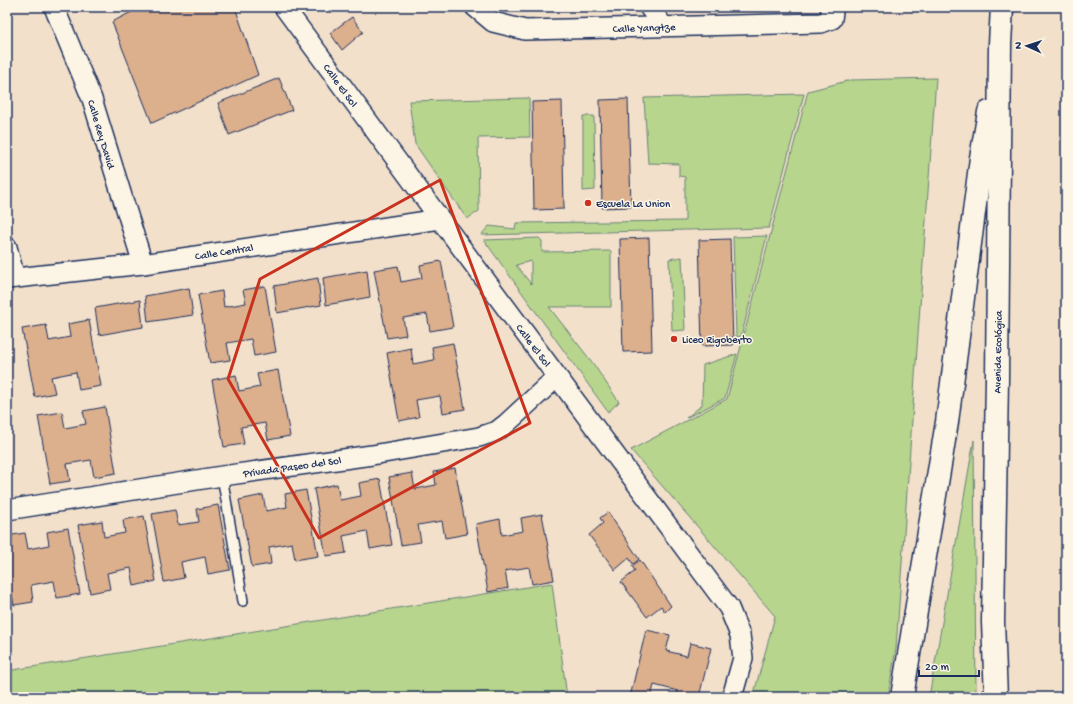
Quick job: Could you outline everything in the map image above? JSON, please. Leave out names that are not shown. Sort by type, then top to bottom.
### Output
[{"type":"main road","name":"Avenida Ecológica","points":[[996,697],[993,622],[1000,44],[1002,7]]},
{"type":"main road","points":[[902,697],[948,422],[981,158],[1000,44]]},
{"type":"street","name":"Calle Rey David","points":[[54,7],[92,99],[143,264]]},
{"type":"street","name":"Calle El Sol","points":[[284,7],[729,608],[740,636],[743,658],[732,697]]},
{"type":"street","name":"Calle Yangtze","points":[[475,7],[493,22],[525,30],[663,26],[825,15]]},
{"type":"street","points":[[649,7],[663,26]]},
{"type":"street","name":"Calle Central","points":[[11,278],[143,264],[440,219]]},
{"type":"street","points":[[7,247],[11,278]]},
{"type":"street","name":"Privada Paseo del Sol","points":[[7,510],[222,476],[372,455],[479,437],[497,431],[558,377]]},
{"type":"lane","points":[[222,476],[242,601]]},
{"type":"highlighted area","points":[[440,180],[530,423],[319,538],[228,379],[260,279]]},
{"type":"green space","points":[[936,78],[896,648],[888,697],[753,697],[775,616],[631,450],[727,399],[808,91],[851,80]]},
{"type":"green space","points":[[804,94],[769,228],[481,235],[489,226],[515,229],[516,223],[685,221],[685,177],[679,176],[679,164],[648,163],[644,98]]},
{"type":"green space","points":[[529,98],[530,137],[478,138],[479,211],[467,219],[415,144],[409,101]]},
{"type":"green space","points":[[583,116],[594,116],[595,190],[583,191]]},
{"type":"green space","points":[[767,236],[741,337],[736,336],[733,237]]},
{"type":"green space","points":[[539,238],[542,241],[542,252],[611,251],[611,307],[549,307],[592,362],[619,402],[608,412],[484,240]],"holes":[[[531,261],[531,284],[516,265]]]},
{"type":"green space","points":[[682,257],[685,330],[672,331],[669,259]]},
{"type":"green space","points":[[737,354],[725,398],[686,418],[702,405],[703,365]]},
{"type":"green space","points":[[974,440],[976,697],[929,697]]},
{"type":"green space","points":[[552,583],[567,697],[7,697],[7,671]]},
{"type":"building","points":[[141,7],[235,7],[258,75],[152,123],[112,22]]},
{"type":"building","points":[[352,17],[363,32],[342,50],[330,33]]},
{"type":"building","points":[[279,78],[292,110],[229,135],[218,103]]},
{"type":"building","points":[[628,99],[631,207],[602,208],[600,100]]},
{"type":"building","points":[[562,101],[564,209],[534,210],[532,102]]},
{"type":"building","points":[[649,238],[652,351],[623,352],[620,239]]},
{"type":"building","points":[[730,239],[733,345],[702,346],[699,240]]},
{"type":"building","points":[[441,261],[453,327],[430,331],[427,314],[403,318],[406,335],[387,338],[374,270],[398,266],[401,282],[422,278],[420,265]]},
{"type":"building","points":[[367,270],[370,297],[326,305],[323,278]]},
{"type":"building","points":[[318,278],[321,305],[277,313],[274,286]]},
{"type":"building","points":[[265,286],[276,352],[254,356],[251,339],[227,343],[230,360],[210,363],[198,295],[222,291],[224,307],[246,303],[243,290]]},
{"type":"building","points":[[189,288],[193,315],[148,322],[145,296]]},
{"type":"building","points":[[140,300],[143,327],[99,335],[95,308]]},
{"type":"building","points":[[89,320],[101,386],[79,390],[76,372],[51,377],[55,393],[35,397],[22,329],[46,325],[49,341],[70,337],[68,324]]},
{"type":"building","points":[[453,343],[465,409],[443,413],[440,396],[416,400],[419,417],[399,421],[387,353],[411,348],[413,364],[434,360],[432,347]]},
{"type":"building","points":[[278,370],[290,436],[268,440],[265,423],[241,427],[244,444],[224,447],[212,380],[236,375],[239,391],[260,387],[257,374]]},
{"type":"building","points":[[105,407],[116,473],[94,477],[91,460],[67,464],[70,481],[50,484],[38,416],[62,412],[65,428],[86,424],[83,411]]},
{"type":"building","points":[[455,468],[467,534],[445,538],[442,521],[418,525],[421,542],[401,545],[389,477],[412,473],[415,489],[436,485],[434,472]]},
{"type":"building","points":[[380,479],[392,545],[370,549],[367,531],[343,536],[346,553],[326,556],[314,489],[337,484],[340,500],[361,496],[359,483]]},
{"type":"building","points":[[306,490],[318,556],[295,560],[292,543],[269,547],[271,564],[252,567],[239,500],[263,495],[266,511],[287,507],[285,494]]},
{"type":"building","points":[[218,505],[230,570],[208,574],[205,557],[181,562],[184,578],[164,582],[152,514],[175,510],[178,525],[199,522],[197,509]]},
{"type":"building","points":[[608,512],[639,559],[633,564],[629,558],[615,570],[589,535],[603,523],[600,518]]},
{"type":"building","points":[[542,514],[554,580],[532,584],[529,567],[505,571],[508,588],[488,592],[476,524],[500,519],[502,535],[523,531],[521,518]]},
{"type":"building","points":[[144,516],[156,581],[134,586],[131,568],[107,573],[110,589],[90,593],[78,525],[102,521],[104,537],[125,533],[123,520]]},
{"type":"building","points":[[68,528],[80,594],[57,598],[54,581],[31,585],[33,602],[14,605],[7,569],[7,536],[25,533],[28,549],[49,545],[47,532]]},
{"type":"building","points":[[640,560],[671,606],[665,612],[661,606],[647,617],[621,582],[635,571],[632,566]]},
{"type":"building","points":[[646,630],[670,635],[666,651],[687,656],[690,643],[711,648],[699,697],[676,697],[678,691],[654,685],[651,697],[630,697]]},
{"type":"place","name":"Escuela La Union","points":[[588,203]]},
{"type":"place","name":"Liceo Rigoberto","points":[[674,339]]}]
